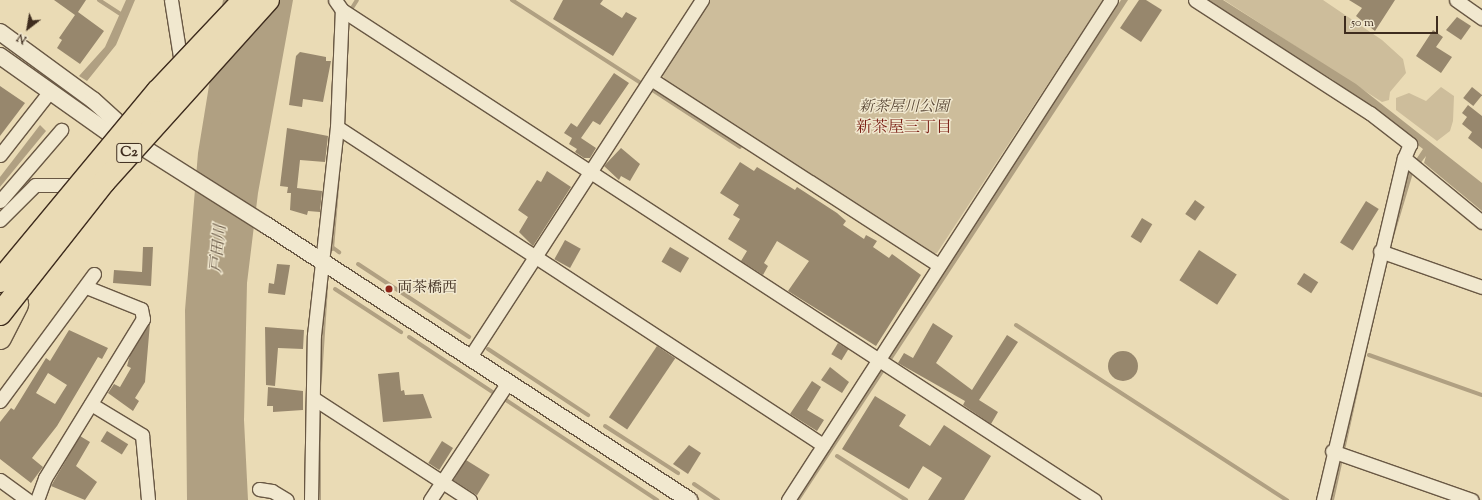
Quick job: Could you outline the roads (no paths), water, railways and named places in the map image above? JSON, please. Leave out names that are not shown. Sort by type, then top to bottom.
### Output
[{"type":"highway","name":"C2","points":[[0,281],[158,91],[244,0]]},
{"type":"highway","name":"C2","points":[[9,309],[114,170],[268,0]]},
{"type":"highway","points":[[0,338],[9,309]]},
{"type":"street","points":[[171,0],[180,57]]},
{"type":"street","points":[[470,357],[702,0]]},
{"type":"street","points":[[788,500],[823,445],[883,363],[938,265],[1111,0]]},
{"type":"street","points":[[1195,0],[1370,113],[1410,144],[1410,163],[1332,451],[1323,500]]},
{"type":"street","points":[[1456,0],[1482,18]]},
{"type":"street","points":[[311,500],[313,398],[321,260],[337,127],[338,5]]},
{"type":"street","points":[[338,5],[1094,500]]},
{"type":"street","points":[[0,32],[93,100],[144,148],[321,260],[689,500]]},
{"type":"street","points":[[0,56],[113,136],[144,148]]},
{"type":"street","points":[[651,79],[938,265]]},
{"type":"street","points":[[0,155],[50,91]]},
{"type":"street","points":[[337,127],[823,445]]},
{"type":"street","points":[[0,201],[61,130]]},
{"type":"street","points":[[1410,163],[1482,222]]},
{"type":"street","points":[[0,220],[35,185],[74,185]]},
{"type":"street","points":[[1386,253],[1482,287]]},
{"type":"street","points":[[0,401],[86,287],[94,274]]},
{"type":"street","points":[[37,500],[46,478],[143,319],[141,309],[86,287]]},
{"type":"street","points":[[430,500],[508,382]]},
{"type":"street","points":[[313,398],[470,500]]},
{"type":"street","points":[[91,404],[142,435],[145,441],[148,500]]},
{"type":"street","points":[[1332,451],[1472,500]]},
{"type":"street","points":[[0,480],[28,500]]},
{"type":"street","points":[[259,489],[272,491],[287,500]]},
{"type":"water","points":[[126,0],[135,0],[116,45],[87,81],[79,76],[105,47]]},
{"type":"water","name":"戸田川","points":[[223,0],[293,0],[258,193],[247,283],[244,420],[248,500],[187,500],[185,310],[198,153]]},
{"type":"water","points":[[1121,0],[1128,0],[800,500],[795,500]]},
{"type":"water","points":[[1205,0],[1223,0],[1356,84],[1482,183],[1482,211],[1424,163],[1426,156],[1413,173],[1387,260],[1334,500],[1328,500],[1382,258],[1407,173],[1423,149],[1333,80]]},
{"type":"water","points":[[40,125],[46,131],[0,187],[0,177]]},
{"type":"waterway","points":[[99,0],[122,15]]},
{"type":"waterway","points":[[352,8],[357,0]]},
{"type":"waterway","points":[[512,0],[641,83]]},
{"type":"waterway","points":[[651,89],[740,147]]},
{"type":"waterway","points":[[332,249],[338,176]]},
{"type":"waterway","points":[[332,247],[339,252]]},
{"type":"waterway","points":[[358,264],[469,337]]},
{"type":"waterway","points":[[319,393],[326,287]]},
{"type":"waterway","points":[[335,289],[401,332]]},
{"type":"waterway","points":[[1016,325],[1287,500]]},
{"type":"waterway","points":[[409,337],[494,393]]},
{"type":"waterway","points":[[488,349],[588,415]]},
{"type":"waterway","points":[[1369,355],[1482,395]]},
{"type":"waterway","points":[[503,398],[657,500]]},
{"type":"waterway","points":[[319,407],[319,500]]},
{"type":"waterway","points":[[605,426],[678,473]]},
{"type":"waterway","points":[[837,456],[906,500]]},
{"type":"waterway","points":[[694,484],[718,500]]},
{"type":"place","name":"両茶橋西","points":[[389,289]]},
{"type":"district","name":"新茶屋三丁目","points":[[904,129]]},
{"type":"park label","name":"新茶屋川公園","points":[[904,108]]}]
